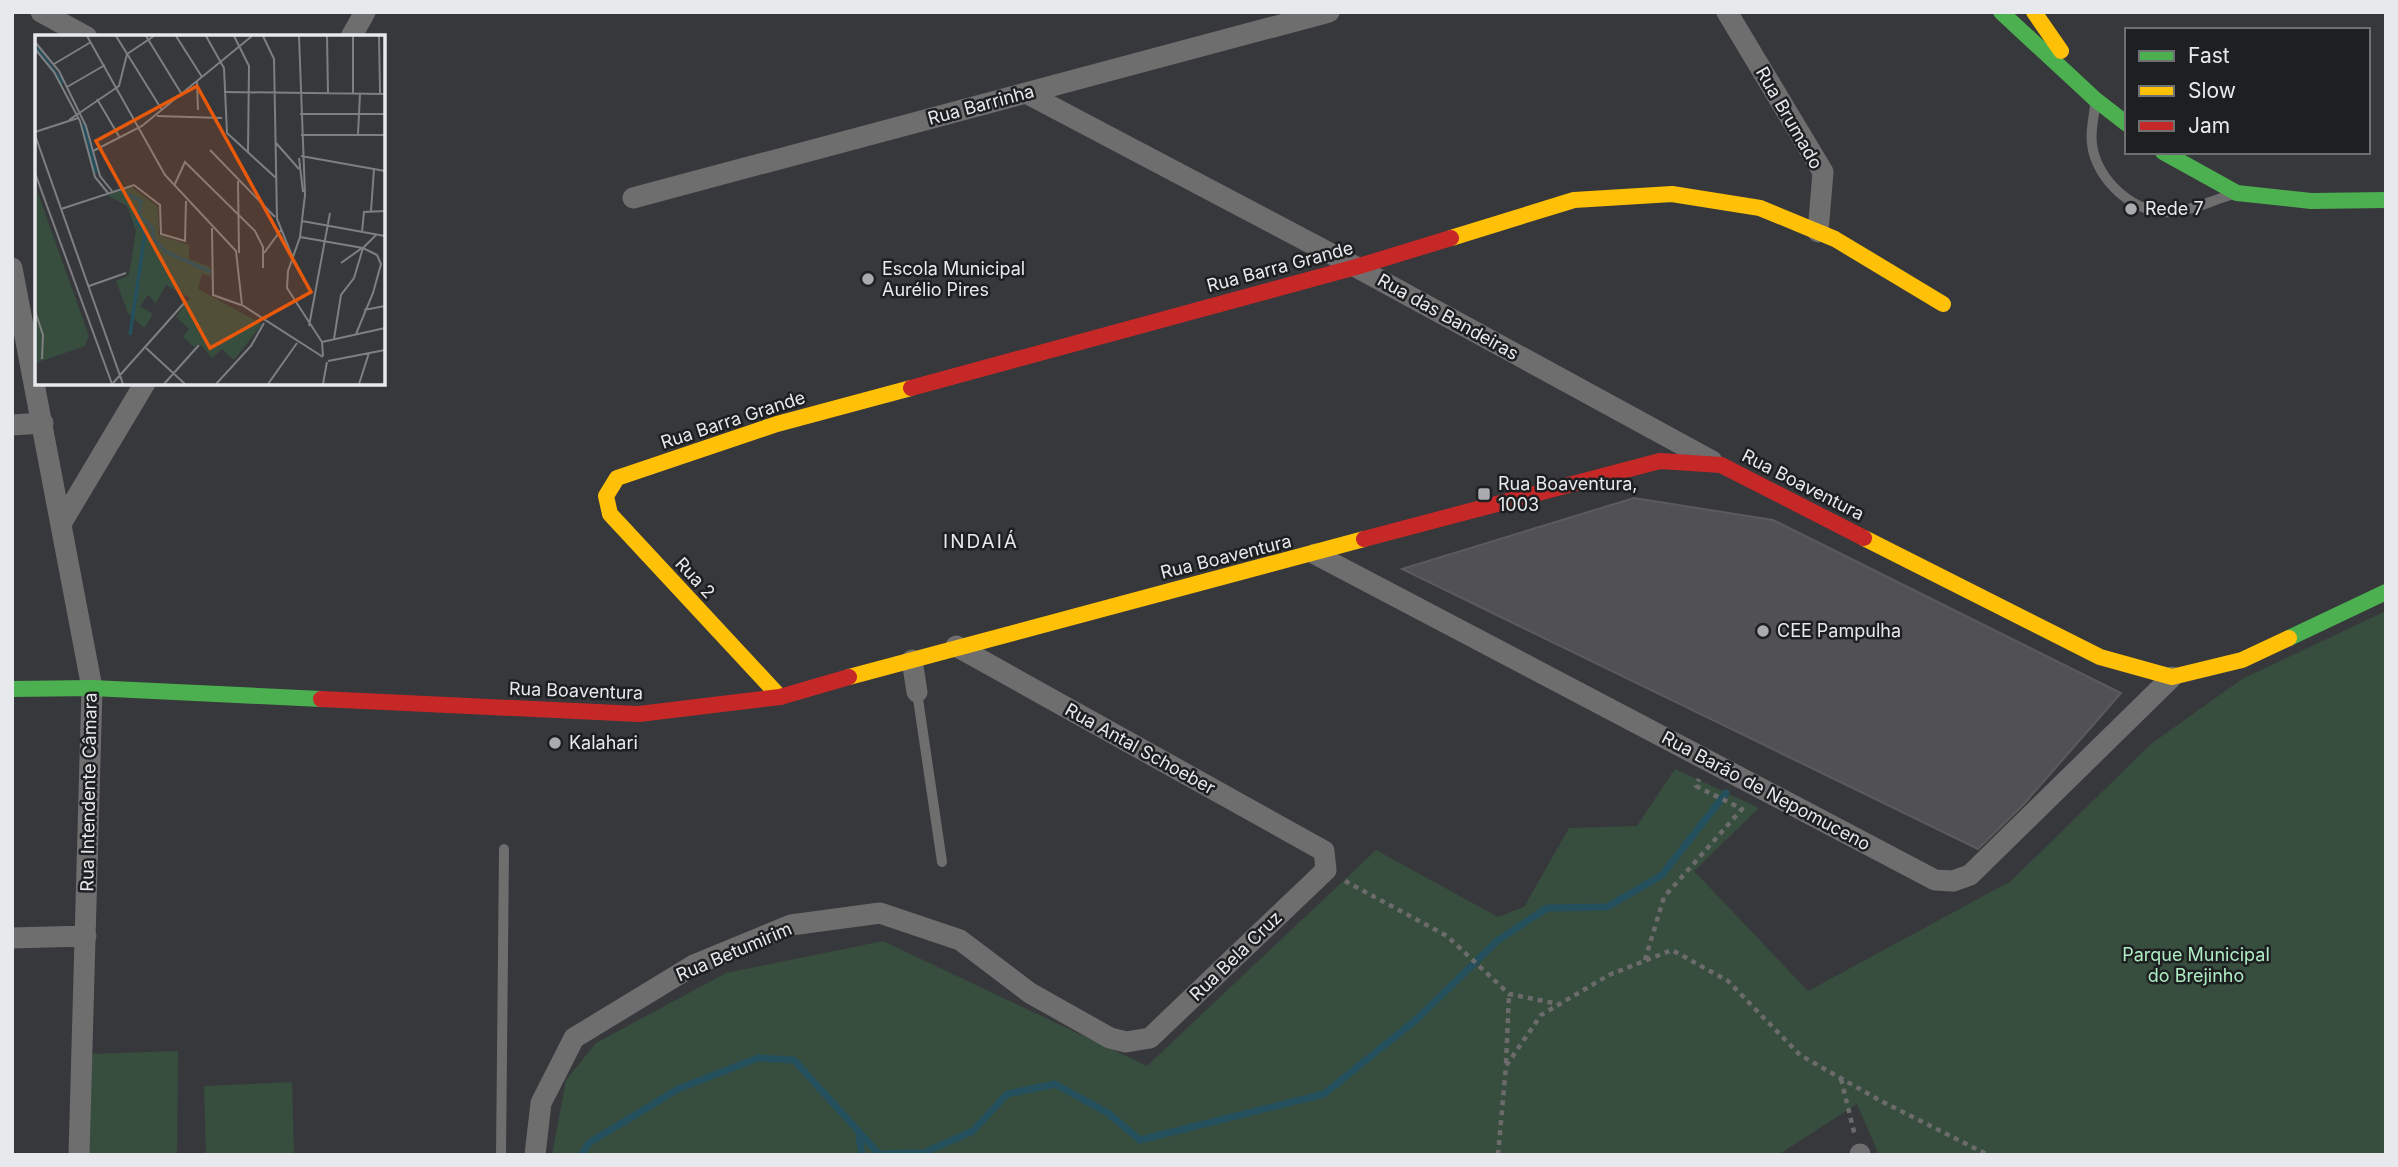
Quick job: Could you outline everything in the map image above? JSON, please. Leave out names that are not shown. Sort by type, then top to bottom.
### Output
[{"type":"street","points":[[41,12],[83,35]]},
{"type":"street","points":[[352,35],[365,12]]},
{"type":"street","name":"Rua Barrinha","points":[[633,198],[1329,12]]},
{"type":"street","name":"Rua Brumado","points":[[1727,12],[1823,172],[1818,232]]},
{"type":"street","points":[[2001,12],[2096,100],[2125,122]]},
{"type":"street","points":[[2034,12],[2096,100]]},
{"type":"street","name":"Rua das Bandeiras","points":[[1026,93],[1356,267],[1721,466]]},
{"type":"street","points":[[2167,154],[2237,193],[2311,201],[2386,200]]},
{"type":"street","name":"Rua Barra Grande","points":[[617,478],[777,424],[1356,267],[1574,200],[1672,194],[1760,208],[1818,232],[1892,271],[1943,304]]},
{"type":"street","name":"Rua Intendente Câmara","points":[[12,268],[35,384]]},
{"type":"street","name":"Rua Intendente Câmara","points":[[35,385],[92,688],[79,1155]]},
{"type":"street","points":[[62,522],[144,385]]},
{"type":"street","points":[[12,425],[43,424]]},
{"type":"street","name":"Rua Boaventura","points":[[12,689],[92,688],[639,714],[780,697],[956,646],[1315,554],[1660,461],[1721,466],[2100,657],[2172,677],[2242,660],[2386,592]]},
{"type":"street","name":"Rua 2","points":[[617,478],[606,496],[610,514],[780,697]]},
{"type":"street","name":"Rua Barão de Nepomuceno","points":[[1315,554],[1935,880],[1953,881],[1970,875],[2172,677]]},
{"type":"street","name":"Rua Antal Schoeber","points":[[956,646],[1325,861]]},
{"type":"street","points":[[912,660],[917,692]]},
{"type":"street","name":"Rua Bela Cruz","points":[[1126,1042],[1150,1038],[1325,861]]},
{"type":"street","name":"Rua Betumirim","points":[[535,1155],[541,1103],[574,1038],[694,965],[791,925],[880,913],[960,940],[1030,993],[1110,1038],[1126,1042]]},
{"type":"street","points":[[12,938],[86,936]]},
{"type":"lane","points":[[2096,100],[2091,142],[2096,163],[2112,188],[2142,206],[2172,213],[2237,193]]},
{"type":"lane","points":[[917,692],[942,862]]},
{"type":"lane","points":[[501,1155],[504,849]]},
{"type":"path","points":[[1645,961],[1664,897],[1742,808],[1707,792]]},
{"type":"path","points":[[1325,861],[1447,936],[1510,994],[1559,1004]]},
{"type":"path","points":[[1506,1066],[1541,1015],[1609,975],[1672,950],[1728,981],[1800,1055],[1988,1155]]},
{"type":"path","points":[[1498,1155],[1510,994]]},
{"type":"path","points":[[1841,1079],[1860,1155]]},
{"type":"green space","name":"Parque Municipal do Brejinho","points":[[2386,611],[2386,1155],[1879,1155],[1857,1104],[1778,1155],[552,1155],[566,1080],[596,1043],[726,973],[883,941],[1147,1066],[1376,850],[1498,917],[1524,907],[1569,828],[1637,826],[1675,769],[1759,808],[1694,871],[1808,991],[2011,881],[2151,744],[2242,679]]},
{"type":"green space","points":[[178,1051],[177,1155],[88,1155],[88,1054]]},
{"type":"green space","points":[[292,1082],[294,1155],[206,1155],[204,1086]]},
{"type":"building","name":"CEE Pampulha","points":[[1634,498],[1773,520],[2121,693],[2024,804],[1978,849],[1402,569]]},
{"type":"waterway","points":[[581,1155],[589,1143],[678,1089],[758,1058],[794,1060],[879,1154],[923,1153],[973,1131],[1007,1094],[1055,1084],[1108,1113],[1140,1140],[1324,1094],[1417,1019],[1497,941],[1547,908],[1607,907],[1662,875],[1726,793]]},
{"type":"waterway","points":[[859,1135],[862,1155]]},
{"type":"traffic: fast","points":[[2001,12],[2096,100],[2125,122]]},
{"type":"traffic: fast","points":[[2167,154],[2237,193],[2311,201],[2386,200]]},
{"type":"traffic: fast","points":[[2289,638],[2386,592]]},
{"type":"traffic: fast","points":[[12,689],[92,688],[321,699]]},
{"type":"traffic: slow","points":[[2034,12],[2061,51]]},
{"type":"traffic: slow","points":[[1451,238],[1574,200],[1672,194],[1760,208],[1835,239],[1943,304]]},
{"type":"traffic: slow","points":[[780,697],[610,514],[606,496],[617,478],[777,424],[911,388]]},
{"type":"traffic: slow","points":[[1864,538],[2100,657],[2172,677],[2242,660],[2289,638]]},
{"type":"traffic: slow","points":[[849,677],[1364,539]]},
{"type":"traffic: jam","points":[[911,388],[1356,267],[1451,238]]},
{"type":"traffic: jam","points":[[1364,539],[1660,461],[1721,465],[1864,538]]},
{"type":"traffic: jam","points":[[321,699],[639,714],[780,697],[849,677]]},
{"type":"place","name":"Rede 7","points":[[2131,209]]},
{"type":"place","name":"Escola Municipal Aurélio Pires","points":[[868,279]]},
{"type":"place","name":"Rua Boaventura, 1003","points":[[1484,494]]},
{"type":"place","name":"CEE Pampulha","points":[[1763,631]]},
{"type":"place","name":"Kalahari","points":[[555,743]]},
{"type":"district","name":"INDAIÁ","points":[[981,541]]}]
